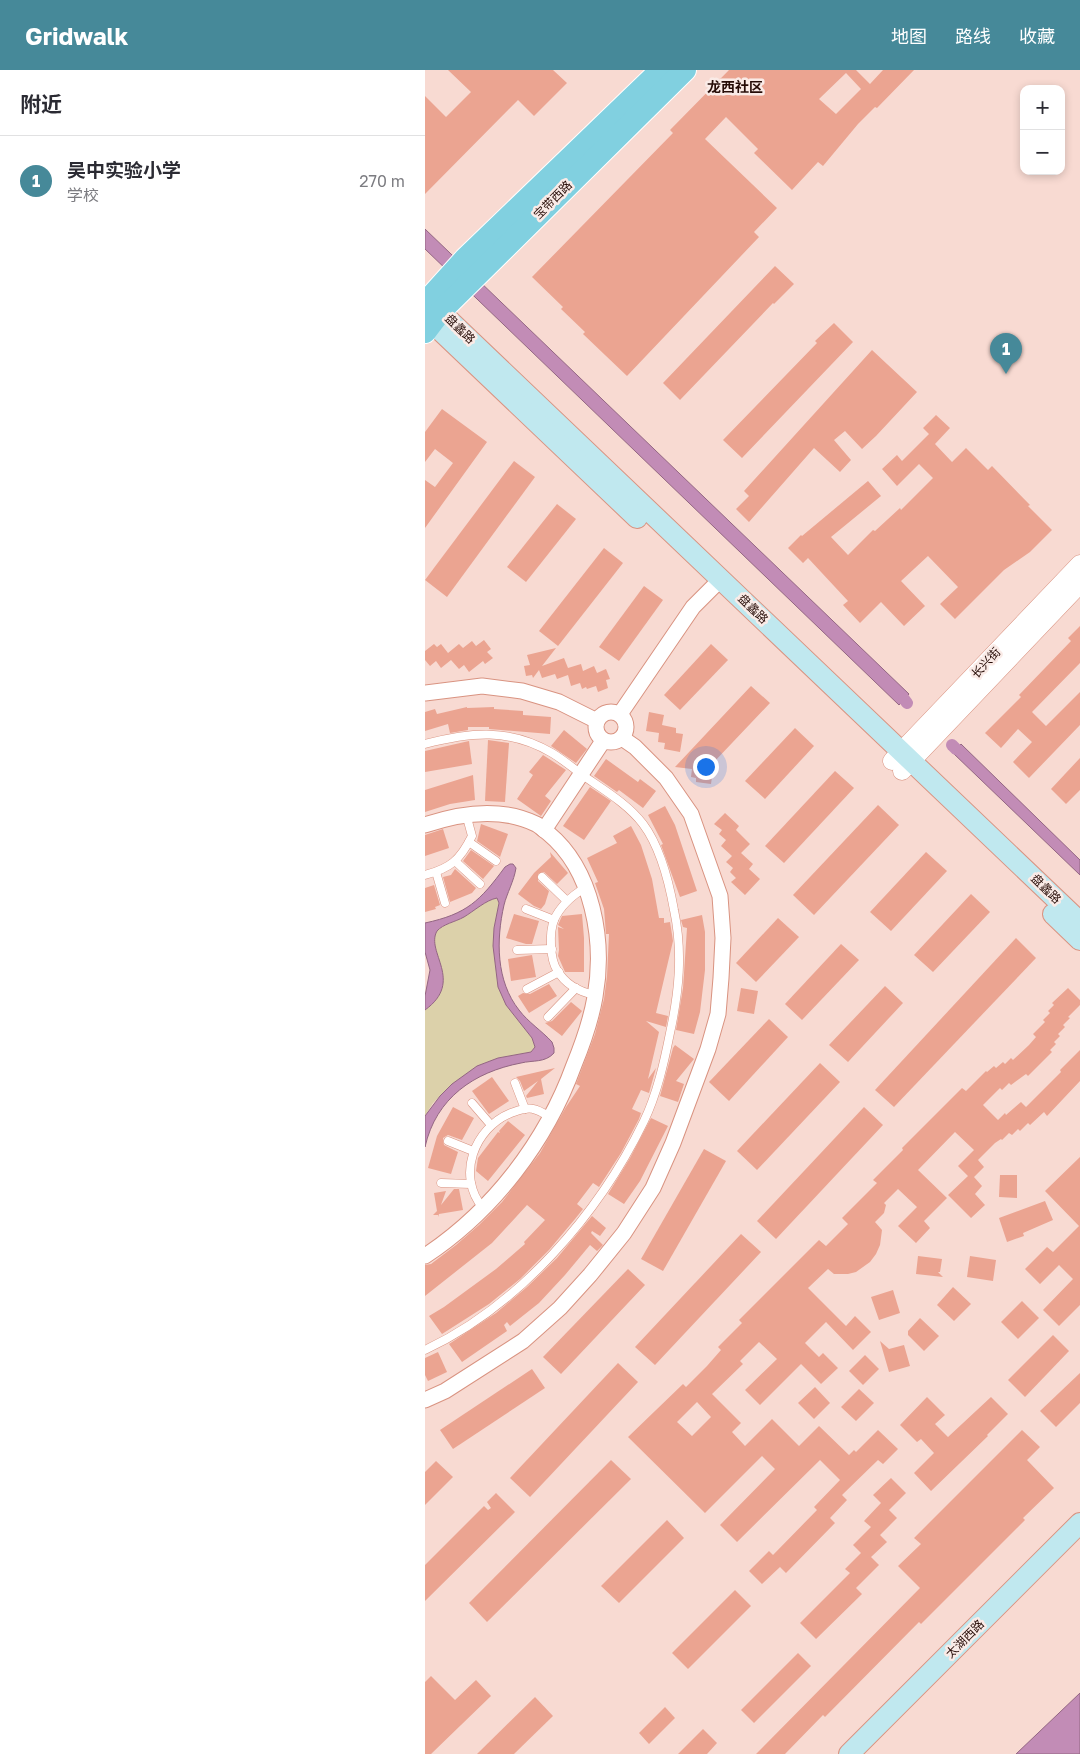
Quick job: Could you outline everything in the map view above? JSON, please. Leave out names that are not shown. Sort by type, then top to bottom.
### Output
[{"type":"main road","name":"宝带西路","points":[[472,267],[661,70]]},
{"type":"main road","name":"宝带西路","points":[[429,312],[454,284],[685,70]]},
{"type":"main road","name":"盘蠡路","points":[[429,312],[902,761],[1080,922]]},
{"type":"main road","name":"盘蠡路","points":[[902,761],[1080,940]]},
{"type":"main road","name":"太湖西路","points":[[849,1754],[1080,1523]]},
{"type":"main road","name":"太湖西路","points":[[869,1754],[1080,1543]]},
{"type":"street","name":"长兴街","points":[[902,761],[1080,564]]},
{"type":"street","points":[[620,714],[693,607],[716,584]]},
{"type":"street","name":"长兴街","points":[[902,761],[1080,584]]},
{"type":"street","points":[[425,693],[482,686],[522,691],[559,702],[597,721]]},
{"type":"street","points":[[615,712],[620,714],[624,718],[627,728],[622,738],[613,743],[603,741],[595,730],[597,721],[604,713],[615,712]]},
{"type":"street","points":[[425,1400],[445,1391],[523,1341],[560,1308],[591,1275],[624,1232],[653,1188],[673,1143],[708,1050],[718,1014],[721,978],[723,938],[720,896],[691,814],[666,778],[635,747],[622,738]]},
{"type":"street","points":[[544,830],[603,741]]},
{"type":"street","points":[[425,824],[472,813],[507,815],[536,824],[560,843],[576,865],[586,886],[594,923],[597,950],[595,995],[585,1034],[574,1067],[544,1130],[504,1186],[460,1230],[425,1256]]},
{"type":"lane","points":[[425,744],[470,734],[502,735],[527,740],[553,754],[623,804],[643,824],[655,846],[665,872],[679,933],[680,956],[678,986],[665,1056],[656,1090],[640,1128],[614,1175],[575,1227],[522,1284],[462,1330],[425,1350]]},
{"type":"lane","points":[[425,876],[447,868],[463,852],[472,836],[466,814]]},
{"type":"lane","points":[[469,842],[497,860]]},
{"type":"lane","points":[[455,861],[480,884]]},
{"type":"lane","points":[[435,872],[445,903]]},
{"type":"lane","points":[[542,878],[567,901]]},
{"type":"lane","points":[[586,886],[567,901],[554,920],[551,936],[552,949],[556,970],[569,984],[583,993],[595,995]]},
{"type":"lane","points":[[526,909],[554,920]]},
{"type":"lane","points":[[517,950],[552,949]]},
{"type":"lane","points":[[527,989],[559,972]]},
{"type":"lane","points":[[548,1017],[576,988]]},
{"type":"lane","points":[[515,1083],[525,1110]]},
{"type":"lane","points":[[472,1102],[491,1125]]},
{"type":"lane","points":[[483,1208],[477,1201],[469,1172],[473,1152],[479,1139],[491,1125],[505,1116],[531,1108],[550,1117]]},
{"type":"lane","points":[[448,1141],[473,1152]]},
{"type":"lane","points":[[441,1183],[471,1184]]},
{"type":"shaded area","points":[[425,229],[909,694],[899,705],[425,249]]},
{"type":"shaded area","points":[[961,744],[1080,860],[1080,875],[953,753]]},
{"type":"shaded area","points":[[513,864],[516,868],[501,918],[499,946],[502,973],[511,999],[519,1010],[552,1042],[554,1053],[543,1060],[504,1067],[488,1073],[459,1090],[438,1114],[430,1130],[425,1147],[425,1116],[452,1084],[477,1066],[498,1058],[531,1052],[535,1047],[532,1038],[506,1005],[498,987],[493,946],[499,903],[497,898],[437,931],[435,939],[443,978],[442,988],[437,999],[425,1010],[425,996],[430,970],[425,952],[425,923],[452,915],[471,904],[488,889],[505,867]]},
{"type":"shaded area","points":[[497,898],[499,904],[494,928],[493,946],[498,987],[506,1005],[532,1038],[535,1047],[531,1052],[498,1058],[477,1066],[446,1090],[433,1103],[425,1116],[425,1010],[436,1000],[442,989],[443,978],[436,948],[435,939],[437,931]]},
{"type":"shaded area","points":[[1080,1693],[1080,1754],[1016,1754]]},
{"type":"building","points":[[448,70],[553,70],[567,83],[534,116],[518,100],[425,194],[425,96],[446,117],[471,92]]},
{"type":"building","points":[[729,70],[856,70],[870,84],[883,70],[914,70],[877,108],[875,107],[858,124],[823,166],[818,162],[792,190],[754,153],[758,149],[726,117],[705,139],[777,208],[754,232],[759,237],[627,376],[583,334],[585,332],[561,309],[563,307],[532,277],[673,133],[670,130]],"holes":[[[846,73],[861,89],[836,114],[819,99]]]},
{"type":"building","points":[[775,266],[794,284],[773,303],[680,400],[663,383]]},
{"type":"building","points":[[834,323],[853,342],[742,458],[723,440]]},
{"type":"building","points":[[872,350],[917,392],[862,449],[845,431],[834,440],[851,460],[840,472],[814,448],[749,522],[736,509],[749,496],[744,491]]},
{"type":"building","points":[[442,409],[487,442],[425,528],[425,480],[435,487],[453,463],[435,449],[425,462],[425,432]]},
{"type":"building","points":[[936,415],[950,428],[935,444],[952,462],[966,448],[988,470],[992,466],[1052,530],[1030,552],[1004,570],[955,619],[940,604],[958,587],[928,556],[901,581],[925,606],[904,626],[881,602],[860,623],[843,605],[848,601],[808,558],[803,563],[788,548],[801,535],[868,481],[881,496],[831,537],[848,555],[873,530],[875,531],[900,508],[901,510],[933,478],[919,464],[897,486],[882,469],[897,455],[902,461],[929,434],[923,428]]},
{"type":"building","points":[[514,461],[535,477],[447,597],[425,580]]},
{"type":"building","points":[[557,504],[576,519],[526,582],[507,567]]},
{"type":"building","points":[[604,548],[623,563],[558,646],[539,631]]},
{"type":"building","points":[[644,586],[663,600],[619,661],[599,647]]},
{"type":"building","points":[[1080,626],[1080,663],[1032,712],[1046,726],[1080,692],[1080,725],[1029,778],[1013,762],[1032,742],[1018,729],[1001,748],[985,733],[1021,697],[1019,695],[1071,641],[1068,638]]},
{"type":"building","points":[[484,640],[491,649],[487,652],[493,658],[485,664],[483,661],[469,672],[464,665],[459,669],[451,660],[441,668],[436,661],[430,666],[425,660],[425,651],[434,644],[437,647],[441,644],[448,653],[459,644],[463,648],[472,641],[476,646]]},
{"type":"building","points":[[711,644],[728,660],[680,710],[664,695]]},
{"type":"building","points":[[556,648],[542,666],[564,658],[568,668],[581,664],[583,671],[594,666],[597,673],[606,669],[610,679],[606,680],[608,688],[598,692],[596,686],[582,689],[580,683],[571,686],[568,675],[557,679],[555,674],[542,678],[539,670],[533,678],[532,675],[526,676],[524,666],[530,665],[527,655]]},
{"type":"building","points":[[751,686],[770,703],[714,762],[711,784],[696,782],[696,778],[691,777],[692,769],[675,767]]},
{"type":"building","points":[[467,707],[494,707],[494,709],[523,711],[523,715],[551,717],[550,734],[489,729],[489,727],[468,727],[468,730],[450,733],[448,724],[425,731],[425,712],[435,709],[437,714]]},
{"type":"building","points":[[649,712],[664,715],[662,725],[676,728],[676,733],[683,734],[680,752],[664,749],[665,743],[658,742],[659,733],[646,731]]},
{"type":"building","points":[[795,728],[814,746],[765,799],[745,781]]},
{"type":"building","points":[[564,730],[587,749],[576,763],[551,746]]},
{"type":"building","points":[[488,740],[509,743],[505,802],[485,801]]},
{"type":"building","points":[[469,741],[472,764],[425,772],[425,751]]},
{"type":"building","points":[[543,755],[566,770],[545,796],[551,801],[541,816],[517,799],[533,775],[529,772]]},
{"type":"building","points":[[1080,758],[1080,790],[1066,804],[1051,789]]},
{"type":"building","points":[[606,759],[638,782],[640,779],[656,791],[643,808],[619,790],[617,792],[594,776]]},
{"type":"building","points":[[835,771],[854,788],[784,863],[765,846]]},
{"type":"building","points":[[473,775],[475,800],[450,804],[425,812],[425,790]]},
{"type":"building","points":[[590,787],[611,801],[584,840],[563,826]]},
{"type":"building","points":[[878,805],[899,825],[814,915],[793,895]]},
{"type":"building","points":[[665,806],[675,825],[697,891],[680,897],[661,845],[663,844],[648,815]]},
{"type":"building","points":[[725,813],[739,826],[736,830],[750,844],[741,853],[753,864],[749,869],[760,879],[745,895],[731,882],[736,878],[730,872],[733,868],[726,862],[732,856],[721,846],[726,840],[719,834],[722,830],[714,824]]},
{"type":"building","points":[[481,824],[508,834],[500,857],[477,841]]},
{"type":"building","points":[[631,826],[641,845],[652,879],[659,918],[664,918],[664,923],[670,922],[673,941],[656,1013],[668,1016],[666,1027],[646,1021],[659,1032],[648,1079],[656,1068],[649,1093],[641,1090],[632,1109],[641,1113],[621,1153],[599,1187],[593,1183],[577,1204],[583,1209],[549,1250],[520,1279],[489,1304],[442,1334],[429,1316],[496,1269],[525,1244],[524,1242],[545,1220],[527,1205],[492,1243],[425,1296],[425,1265],[431,1264],[456,1245],[502,1202],[540,1153],[580,1086],[576,1084],[595,1034],[604,999],[609,934],[606,934],[604,909],[595,883],[598,882],[587,858],[617,843],[613,836]]},
{"type":"building","points":[[443,829],[449,848],[425,856],[425,835]]},
{"type":"building","points":[[471,850],[494,866],[483,879],[463,861]]},
{"type":"building","points":[[550,852],[568,873],[557,884],[544,872],[538,874],[538,881],[549,891],[545,904],[541,909],[518,894],[534,873],[551,857]]},
{"type":"building","points":[[926,852],[947,871],[891,931],[870,912]]},
{"type":"building","points":[[455,869],[476,888],[472,893],[450,902],[443,877],[451,875]]},
{"type":"building","points":[[434,885],[440,905],[435,907],[436,909],[425,912],[425,888]]},
{"type":"building","points":[[971,894],[990,912],[933,972],[914,955]]},
{"type":"building","points":[[514,914],[539,921],[532,944],[506,938]]},
{"type":"building","points":[[582,914],[584,972],[565,972],[558,956],[558,927],[564,929],[558,925],[562,916]]},
{"type":"building","points":[[702,915],[705,932],[705,970],[700,1012],[694,1034],[676,1030],[683,988],[687,928],[683,927],[681,920]]},
{"type":"building","points":[[778,918],[799,937],[756,982],[736,963]]},
{"type":"building","points":[[1016,938],[1036,958],[894,1107],[875,1090]]},
{"type":"building","points":[[841,944],[859,960],[802,1020],[785,1004]]},
{"type":"building","points":[[532,955],[536,977],[511,981],[508,959]]},
{"type":"building","points":[[549,984],[557,996],[529,1013],[518,996],[523,993],[530,994]]},
{"type":"building","points":[[885,986],[903,1003],[848,1062],[829,1045]]},
{"type":"building","points":[[741,988],[758,991],[754,1014],[737,1011]]},
{"type":"building","points":[[1068,988],[1080,1000],[1080,1005],[1068,1017],[1070,1018],[1063,1025],[1065,1027],[1058,1034],[1060,1036],[1054,1042],[1056,1044],[1050,1050],[1052,1052],[1028,1076],[1026,1074],[1011,1085],[1009,1083],[1002,1090],[1000,1088],[983,1105],[998,1120],[1021,1102],[1026,1107],[1080,1050],[1080,1081],[1047,1116],[1044,1112],[1030,1125],[1028,1123],[1020,1131],[1018,1129],[1012,1135],[1009,1133],[1002,1140],[995,1143],[978,1160],[984,1167],[974,1177],[982,1186],[975,1194],[985,1205],[971,1218],[948,1195],[968,1176],[958,1166],[974,1150],[955,1132],[918,1170],[947,1198],[924,1221],[930,1228],[916,1243],[898,1226],[917,1207],[898,1189],[884,1203],[886,1205],[884,1213],[875,1222],[882,1230],[880,1245],[870,1262],[856,1272],[848,1274],[834,1274],[828,1269],[808,1288],[846,1326],[855,1316],[871,1332],[853,1350],[826,1322],[805,1343],[819,1357],[823,1353],[838,1368],[821,1384],[801,1364],[760,1405],[745,1390],[777,1359],[759,1342],[740,1361],[743,1364],[712,1394],[741,1423],[732,1432],[745,1446],[772,1419],[799,1446],[819,1426],[849,1455],[854,1450],[856,1452],[878,1430],[898,1449],[883,1464],[878,1460],[842,1495],[847,1500],[830,1518],[835,1523],[786,1573],[780,1567],[762,1584],[749,1571],[769,1551],[773,1555],[817,1510],[814,1507],[840,1480],[820,1460],[737,1542],[720,1525],[775,1469],[762,1456],[705,1513],[628,1437],[683,1384],[686,1387],[707,1366],[721,1350],[718,1347],[742,1323],[739,1320],[819,1240],[826,1246],[848,1224],[842,1218],[877,1183],[873,1180],[962,1088],[966,1091],[986,1071],[994,1066],[996,1068],[1003,1062],[1005,1064],[1011,1058],[1013,1060],[1029,1045],[1036,1037],[1033,1034],[1045,1022],[1043,1020],[1050,1013],[1048,1011],[1054,1005],[1052,1003]],"holes":[[[697,1402],[711,1417],[692,1436],[677,1422]]]},
{"type":"building","points":[[571,1002],[582,1011],[562,1036],[545,1023],[552,1021]]},
{"type":"building","points":[[769,1019],[788,1037],[729,1101],[709,1082]]},
{"type":"building","points":[[675,1045],[694,1059],[676,1081],[684,1084],[678,1102],[660,1096]]},
{"type":"building","points":[[820,1063],[840,1082],[757,1170],[737,1151]]},
{"type":"building","points":[[555,1068],[541,1079],[544,1094],[527,1098],[526,1096],[538,1081],[524,1091],[516,1077]]},
{"type":"building","points":[[492,1077],[509,1101],[489,1114],[472,1091]]},
{"type":"building","points":[[453,1107],[474,1118],[462,1140],[448,1135],[443,1138],[444,1145],[458,1152],[451,1174],[428,1168],[437,1136]]},
{"type":"building","points":[[864,1107],[883,1125],[776,1239],[757,1221]]},
{"type":"building","points":[[651,1118],[668,1126],[640,1181],[624,1204],[608,1194]]},
{"type":"building","points":[[508,1121],[525,1135],[488,1181],[476,1171],[478,1158]]},
{"type":"building","points":[[704,1149],[726,1161],[663,1271],[641,1259]]},
{"type":"building","points":[[1080,1157],[1080,1305],[1059,1326],[1043,1310],[1073,1279],[1059,1265],[1040,1284],[1025,1269],[1047,1247],[1053,1252],[1079,1226],[1045,1191]]},
{"type":"building","points":[[1000,1175],[1017,1175],[1017,1198],[999,1197]]},
{"type":"building","points":[[454,1189],[459,1189],[463,1210],[439,1214],[438,1217],[438,1215],[433,1215],[437,1211],[434,1193],[446,1191],[441,1205]]},
{"type":"building","points":[[1045,1201],[1053,1220],[1023,1233],[1024,1236],[1007,1242],[999,1218]]},
{"type":"building","points":[[592,1216],[606,1228],[600,1236],[592,1231],[591,1233],[603,1245],[597,1251],[590,1245],[539,1303],[510,1326],[507,1322],[504,1325],[507,1331],[462,1362],[449,1344],[496,1313],[527,1287],[557,1258]]},
{"type":"building","points":[[741,1234],[761,1252],[655,1365],[635,1347]]},
{"type":"building","points":[[918,1256],[942,1259],[940,1272],[938,1272],[943,1277],[916,1274]]},
{"type":"building","points":[[970,1256],[996,1260],[993,1281],[967,1277]]},
{"type":"building","points":[[628,1269],[645,1285],[561,1374],[543,1357]]},
{"type":"building","points":[[953,1287],[971,1304],[954,1321],[937,1305]]},
{"type":"building","points":[[893,1290],[900,1313],[879,1320],[871,1297]]},
{"type":"building","points":[[1022,1301],[1039,1318],[1018,1339],[1001,1322]]},
{"type":"building","points":[[920,1318],[939,1336],[924,1351],[908,1335],[908,1331]]},
{"type":"building","points":[[1053,1335],[1069,1351],[1025,1397],[1008,1380]]},
{"type":"building","points":[[880,1341],[889,1349],[904,1345],[910,1366],[889,1372]]},
{"type":"building","points":[[438,1352],[447,1372],[428,1381],[425,1375],[425,1358]]},
{"type":"building","points":[[865,1355],[879,1369],[863,1385],[849,1371]]},
{"type":"building","points":[[618,1363],[638,1382],[530,1497],[510,1478]]},
{"type":"building","points":[[532,1369],[545,1388],[453,1449],[440,1430]]},
{"type":"building","points":[[1080,1373],[1080,1403],[1056,1427],[1040,1411]]},
{"type":"building","points":[[815,1387],[830,1403],[814,1419],[798,1403]]},
{"type":"building","points":[[859,1389],[874,1403],[856,1421],[841,1407]]},
{"type":"building","points":[[927,1397],[945,1415],[935,1424],[948,1437],[991,1397],[1008,1414],[931,1491],[914,1473],[934,1453],[921,1439],[917,1442],[900,1425]]},
{"type":"building","points":[[1022,1430],[1040,1447],[1027,1460],[1054,1488],[1023,1518],[1025,1520],[921,1624],[919,1622],[825,1717],[823,1715],[785,1754],[756,1754],[920,1588],[898,1566],[921,1544],[914,1538]]},
{"type":"building","points":[[611,1460],[631,1479],[487,1622],[469,1603]]},
{"type":"building","points":[[436,1461],[453,1477],[425,1505],[425,1472]]},
{"type":"building","points":[[891,1478],[906,1493],[889,1510],[897,1518],[880,1535],[887,1542],[871,1557],[879,1565],[856,1588],[862,1594],[816,1639],[800,1623],[850,1573],[845,1569],[861,1553],[853,1545],[871,1527],[864,1521],[881,1503],[873,1495]]},
{"type":"building","points":[[496,1493],[515,1512],[425,1601],[425,1565],[484,1506],[488,1510],[491,1508],[487,1502]]},
{"type":"building","points":[[667,1520],[684,1538],[619,1603],[601,1586]]},
{"type":"building","points":[[735,1590],[751,1606],[688,1669],[672,1653]]},
{"type":"building","points":[[798,1653],[811,1666],[754,1723],[741,1710]]},
{"type":"building","points":[[431,1676],[455,1700],[476,1680],[491,1696],[431,1754],[425,1754],[425,1682]]},
{"type":"building","points":[[535,1697],[553,1716],[514,1754],[477,1754]]},
{"type":"building","points":[[665,1707],[675,1718],[649,1744],[639,1733]]},
{"type":"building","points":[[703,1729],[717,1743],[707,1754],[678,1754]]},
{"type":"waterway","points":[[904,699],[907,703]]},
{"type":"waterway","points":[[952,745],[956,749]]},
{"type":"place","name":"吴中实验小学","points":[[1006,374]]},
{"type":"district","name":"龙西社区","points":[[735,87]]}]
